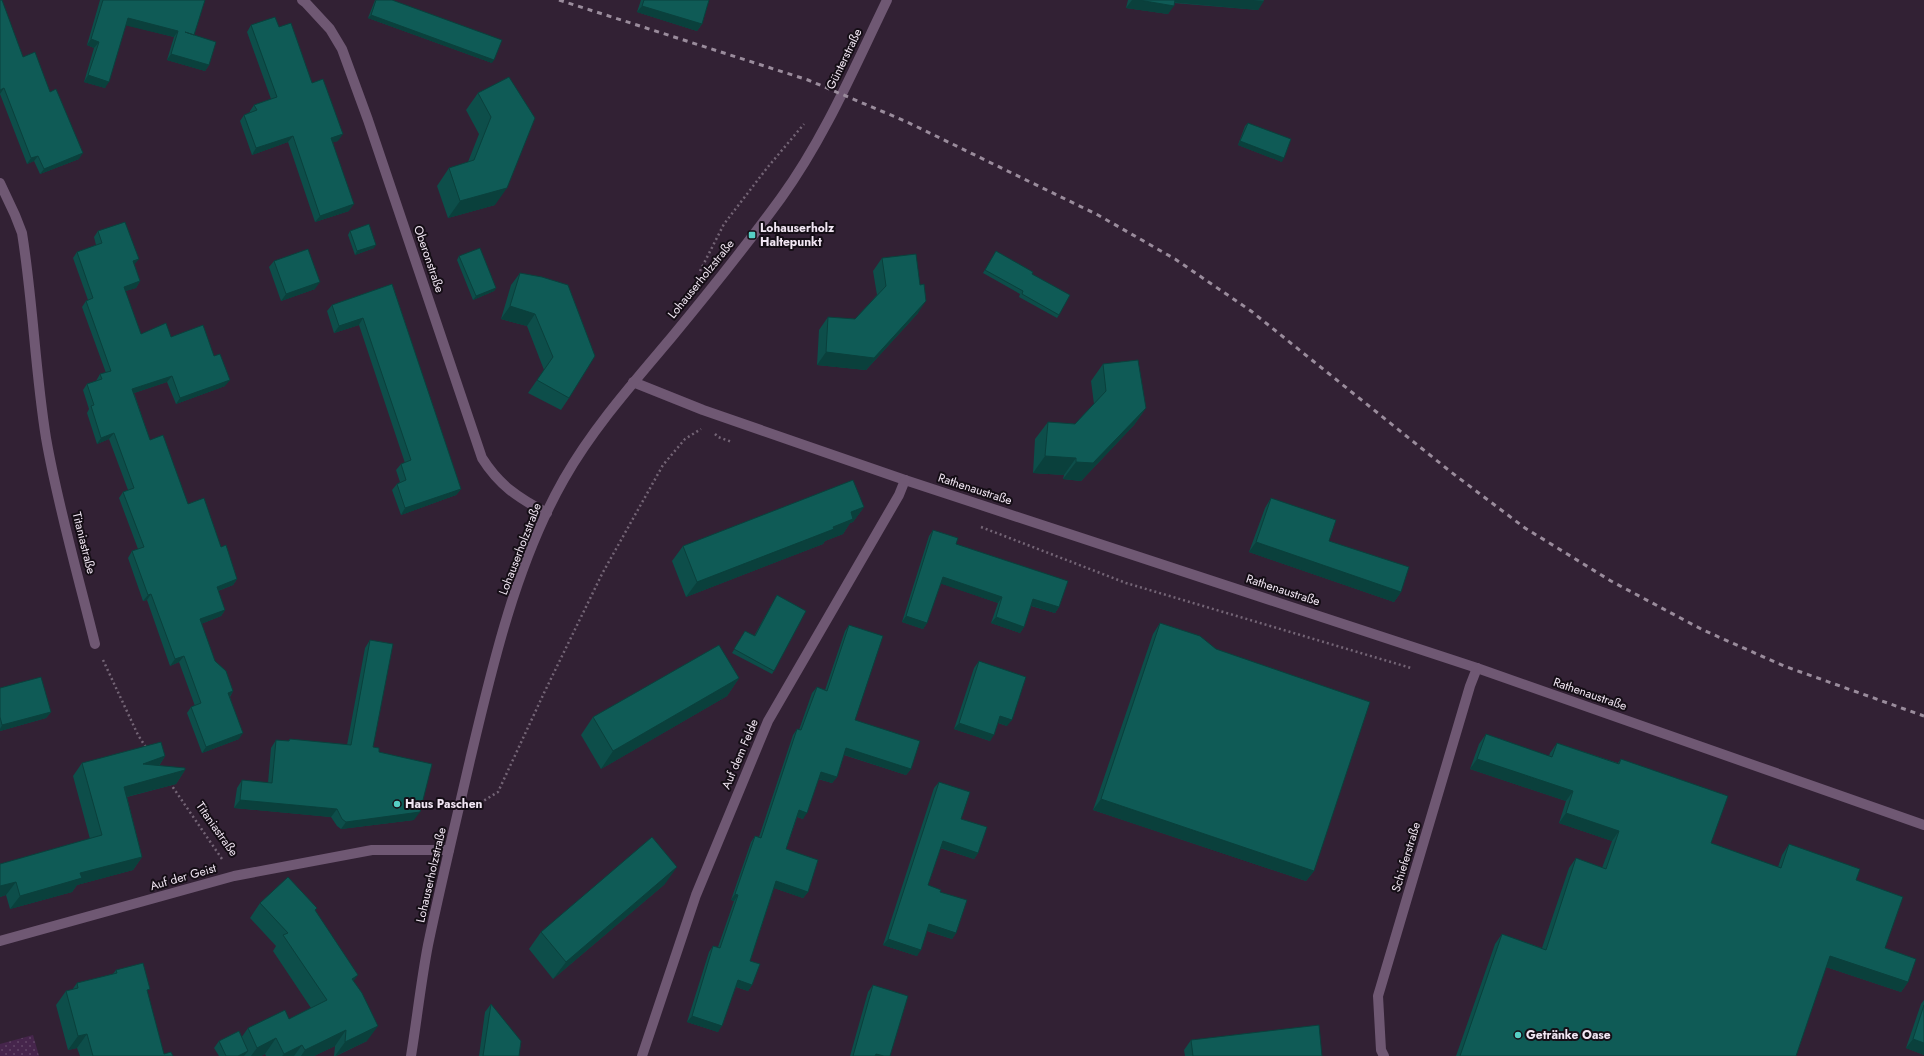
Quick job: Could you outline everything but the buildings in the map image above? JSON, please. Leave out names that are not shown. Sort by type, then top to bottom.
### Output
[{"type":"street","name":"Oberonstraße","points":[[302,0],[330,29],[342,49],[368,120],[482,458],[490,472],[510,492],[547,513]]},
{"type":"street","name":"Günterstraße","points":[[824,130],[887,0]]},
{"type":"street","name":"Lohauserholzstraße","points":[[411,1056],[428,948],[449,850],[482,710],[526,562],[547,513],[564,479],[579,455],[633,382],[707,294],[757,229],[806,162],[824,130]]},
{"type":"street","name":"Titaniastraße","points":[[0,183],[22,234],[40,397],[47,439],[55,480],[95,644]]},
{"type":"street","name":"Rathenaustraße","points":[[633,382],[703,410],[905,480],[1477,668],[1924,825]]},
{"type":"street","name":"Auf dem Felde","points":[[642,1056],[696,895],[768,720],[899,495],[905,480]]},
{"type":"street","name":"Schieferstraße","points":[[1384,1056],[1381,1050],[1378,996],[1470,686],[1477,668]]},
{"type":"street","name":"Auf der Geist","points":[[0,941],[234,876],[372,850],[449,850]]},
{"type":"path","points":[[699,272],[724,224],[805,122]]},
{"type":"path","points":[[703,410],[706,426],[718,437],[733,442]]},
{"type":"path","points":[[457,816],[498,792],[544,692],[602,574],[663,465],[685,439],[706,426]]},
{"type":"path","points":[[979,526],[1126,583],[1416,670]]},
{"type":"path","points":[[95,644],[138,736],[151,755]]},
{"type":"path","name":"Titaniastraße","points":[[168,781],[234,876]]},
{"type":"shaded area","points":[[33,1035],[39,1056],[0,1056],[0,1044]]},
{"type":"railway","points":[[559,0],[808,80],[905,121],[1098,215],[1175,259],[1251,311],[1451,472],[1525,528],[1611,581],[1703,630],[1784,666],[1924,716]]},
{"type":"place","name":"Lohauserholz Haltepunkt","points":[[752,235]]},
{"type":"place","name":"Haus Paschen","points":[[397,804]]},
{"type":"place","name":"Getränke Oase","points":[[1518,1035]]}]
